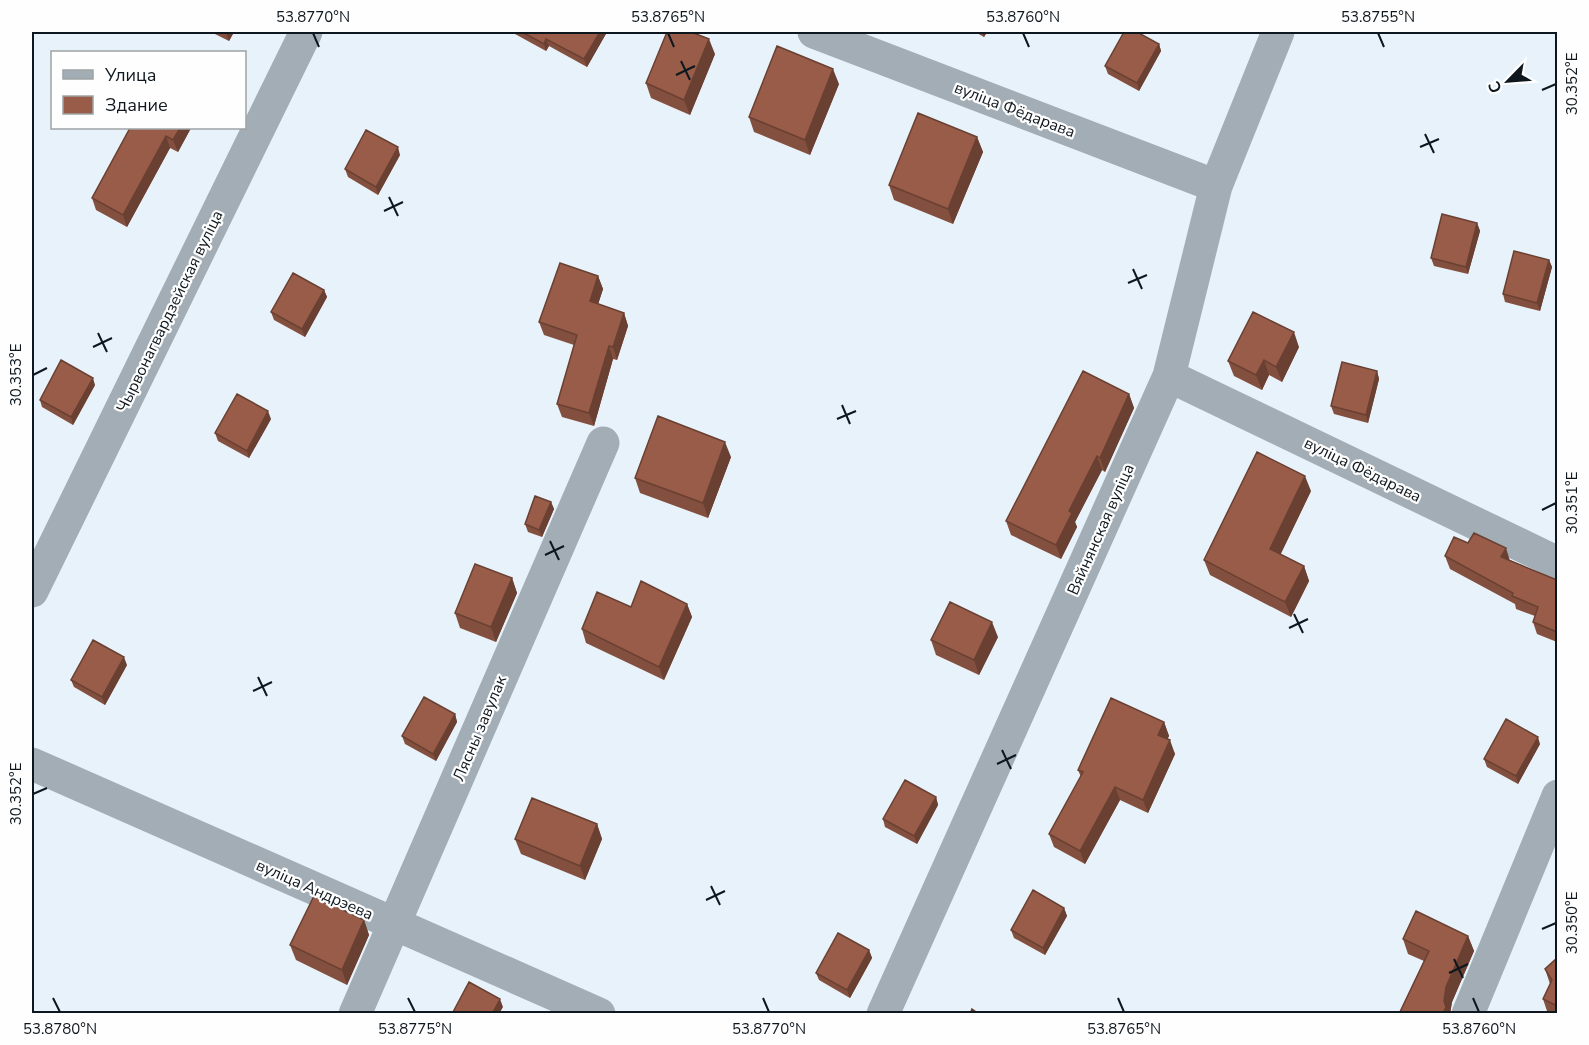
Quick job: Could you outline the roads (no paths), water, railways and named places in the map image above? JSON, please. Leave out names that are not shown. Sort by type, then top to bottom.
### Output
[{"type":"street","name":"Чырвонагвардзейская вуліца","points":[[32,591],[306,32]]},
{"type":"street","name":"вуліца Фёдарава","points":[[814,32],[1216,186]]},
{"type":"street","name":"Вяйнянская вуліца","points":[[883,1014],[1169,376],[1216,186],[1278,32]]},
{"type":"street","name":"вуліца Фёдарава","points":[[1169,376],[1557,562]]},
{"type":"street","name":"Лясны завулак","points":[[355,1014],[603,443]]},
{"type":"street","name":"вуліца Андрэева","points":[[32,764],[599,1014]]},
{"type":"street","points":[[1468,1014],[1557,796]]}]
